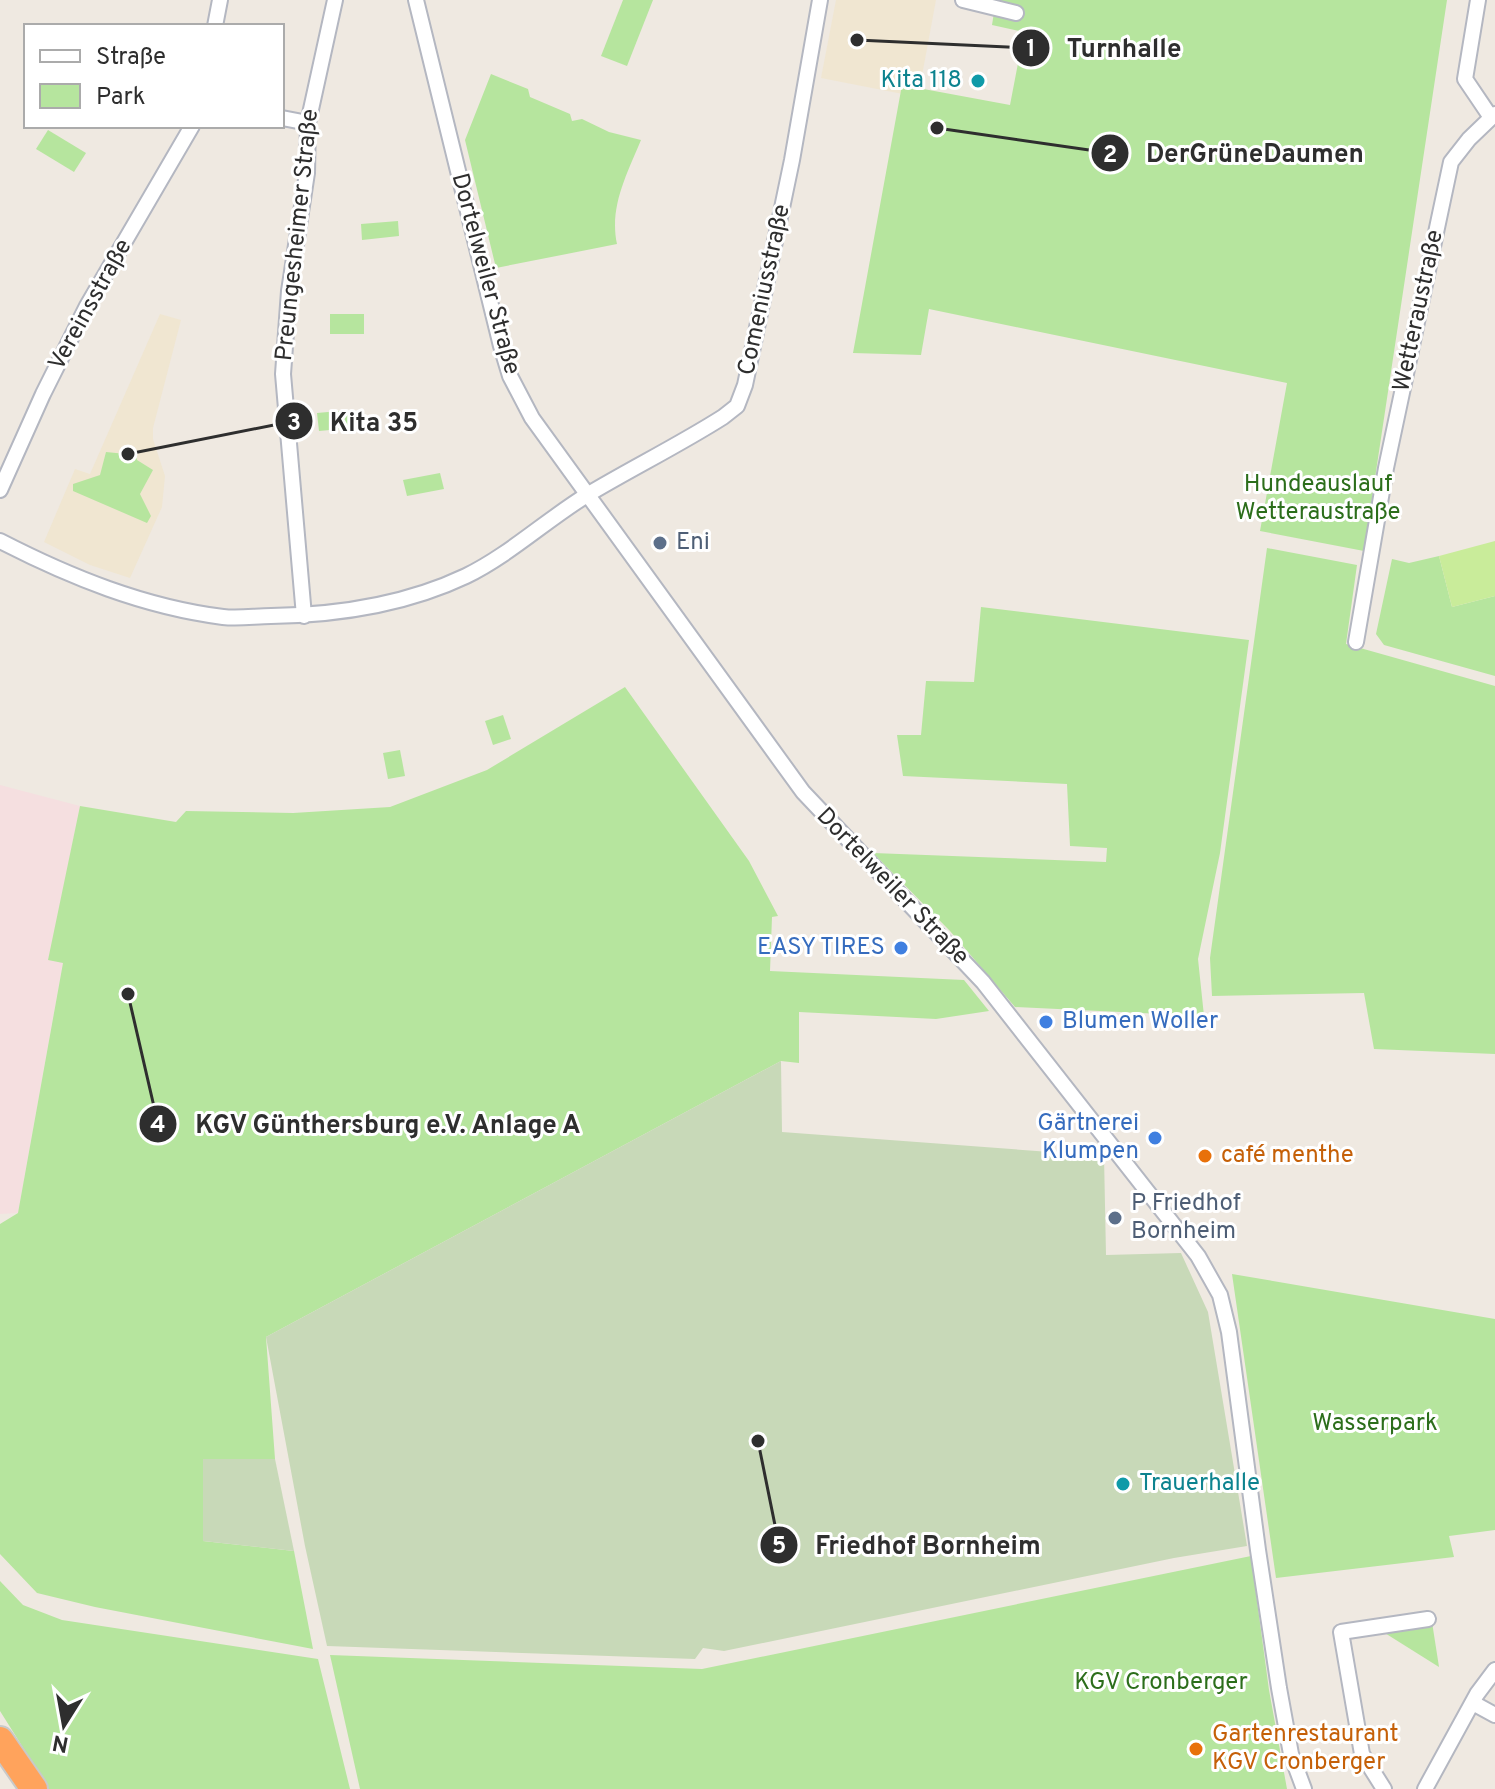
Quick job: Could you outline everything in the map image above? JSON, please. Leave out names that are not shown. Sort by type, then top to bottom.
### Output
[{"type":"highway","points":[[0,1740],[34,1789]]},
{"type":"highway","points":[[0,1772],[13,1789]]},
{"type":"street","points":[[215,24],[220,0]]},
{"type":"street","name":"Preungesheimer Straße","points":[[304,616],[283,374],[289,291],[305,186],[308,123],[335,0]]},
{"type":"street","name":"Dortelweiler Straße","points":[[416,0],[501,346],[510,376],[532,418],[803,792],[983,982],[1206,1269],[1220,1295],[1229,1332],[1279,1688],[1291,1754],[1304,1789]]},
{"type":"street","name":"Comeniusstraße","points":[[0,541],[59,572],[141,599],[225,617],[304,616],[367,608],[454,581],[496,559],[587,495],[681,443],[737,406],[745,385],[792,160],[820,0]]},
{"type":"street","points":[[963,0],[1016,13]]},
{"type":"street","name":"Wetteraustraße","points":[[1356,642],[1386,468],[1451,162],[1493,115],[1465,79],[1478,0]]},
{"type":"street","points":[[284,118],[308,123]]},
{"type":"street","name":"Vereinsstraße","points":[[0,490],[87,306],[191,128]]},
{"type":"street","points":[[1384,1789],[1362,1754],[1341,1632],[1428,1619]]},
{"type":"street","points":[[1425,1789],[1489,1675],[1495,1670]]},
{"type":"street","points":[[1473,1703],[1495,1715]]},
{"type":"shaded area","points":[[836,0],[936,0],[918,97],[821,78]]},
{"type":"shaded area","points":[[160,314],[181,320],[153,428],[153,439],[165,476],[162,507],[130,578],[90,565],[44,542],[75,469],[90,474]]},
{"type":"shaded area","points":[[0,785],[80,806],[49,959],[63,962],[18,1213],[0,1214]]},
{"type":"green space","points":[[623,0],[653,0],[627,66],[601,56]]},
{"type":"green space","name":"Hundeauslauf Wetteraustraße","points":[[996,0],[1447,0],[1364,551],[1260,531],[1287,383],[929,309],[921,355],[853,353],[902,85],[1010,105],[1024,32],[992,25]]},
{"type":"green space","points":[[491,74],[528,89],[530,97],[570,114],[572,121],[582,119],[609,132],[641,140],[617,204],[617,244],[496,268],[465,140]]},
{"type":"green space","points":[[48,130],[86,153],[74,172],[36,149]]},
{"type":"green space","points":[[398,221],[399,236],[362,240],[361,224]]},
{"type":"green space","points":[[330,314],[364,314],[364,334],[330,334]]},
{"type":"green space","points":[[350,410],[352,428],[319,431],[317,413]]},
{"type":"green space","points":[[106,452],[136,455],[137,460],[153,470],[140,494],[151,516],[147,523],[73,491],[73,484],[100,475]]},
{"type":"green space","points":[[440,473],[444,489],[407,496],[403,480]]},
{"type":"green space","points":[[1495,541],[1495,596],[1452,607],[1439,556]]},
{"type":"green space","points":[[1267,548],[1357,565],[1346,644],[1495,686],[1495,1054],[1374,1049],[1364,993],[1212,996],[1210,958]]},
{"type":"green space","points":[[1439,556],[1452,607],[1495,596],[1495,676],[1384,645],[1376,634],[1392,559],[1409,563]]},
{"type":"green space","points":[[981,607],[1249,640],[1220,853],[1198,959],[1204,1016],[1015,1007],[950,931],[873,853],[1106,862],[1107,848],[1070,846],[1067,784],[903,776],[897,735],[921,735],[926,681],[974,682]]},
{"type":"green space","points":[[625,687],[749,861],[778,916],[772,917],[770,971],[964,980],[989,1011],[936,1019],[799,1012],[799,1063],[781,1061],[266,1337],[275,1459],[203,1460],[203,1541],[294,1551],[313,1649],[37,1593],[0,1554],[0,1224],[18,1213],[63,963],[48,960],[80,806],[176,822],[186,811],[293,813],[390,807],[487,770]]},
{"type":"green space","points":[[503,715],[511,739],[493,745],[485,721]]},
{"type":"green space","points":[[400,750],[405,776],[388,779],[383,753]]},
{"type":"green space","points":[[781,1061],[782,1132],[1104,1156],[1106,1255],[1181,1253],[1208,1312],[1247,1546],[1174,1558],[724,1651],[703,1648],[695,1659],[327,1646],[266,1337]]},
{"type":"green space","name":"Wasserpark","points":[[1232,1274],[1495,1319],[1495,1530],[1449,1536],[1454,1557],[1276,1578]]},
{"type":"green space","points":[[203,1459],[275,1459],[294,1551],[203,1541]]},
{"type":"green space","name":"KGV Cronberger","points":[[1251,1556],[1269,1690],[1287,1789],[360,1789],[330,1655],[702,1669]]},
{"type":"green space","points":[[0,1581],[23,1605],[62,1620],[318,1659],[350,1789],[49,1789],[0,1711]]},
{"type":"green space","points":[[1432,1622],[1439,1667],[1380,1630]]},
{"type":"place","name":"Turnhalle","points":[[857,40]]},
{"type":"place","name":"Kita 118","points":[[978,81]]},
{"type":"place","name":"DerGrüneDaumen","points":[[937,128]]},
{"type":"place","name":"Kita 35","points":[[128,454]]},
{"type":"place","name":"Eni","points":[[660,543]]},
{"type":"place","name":"EASY TIRES","points":[[901,948]]},
{"type":"place","name":"KGV Günthersburg e.V. Anlage A","points":[[128,994]]},
{"type":"place","name":"Blumen Woller","points":[[1046,1022]]},
{"type":"place","name":"Gärtnerei Klumpen","points":[[1155,1138]]},
{"type":"place","name":"café menthe","points":[[1205,1156]]},
{"type":"place","name":"P Friedhof Bornheim","points":[[1115,1218]]},
{"type":"place","name":"Friedhof Bornheim","points":[[758,1441]]},
{"type":"place","name":"Trauerhalle","points":[[1123,1484]]},
{"type":"place","name":"Gartenrestaurant KGV Cronberger","points":[[1196,1749]]}]
